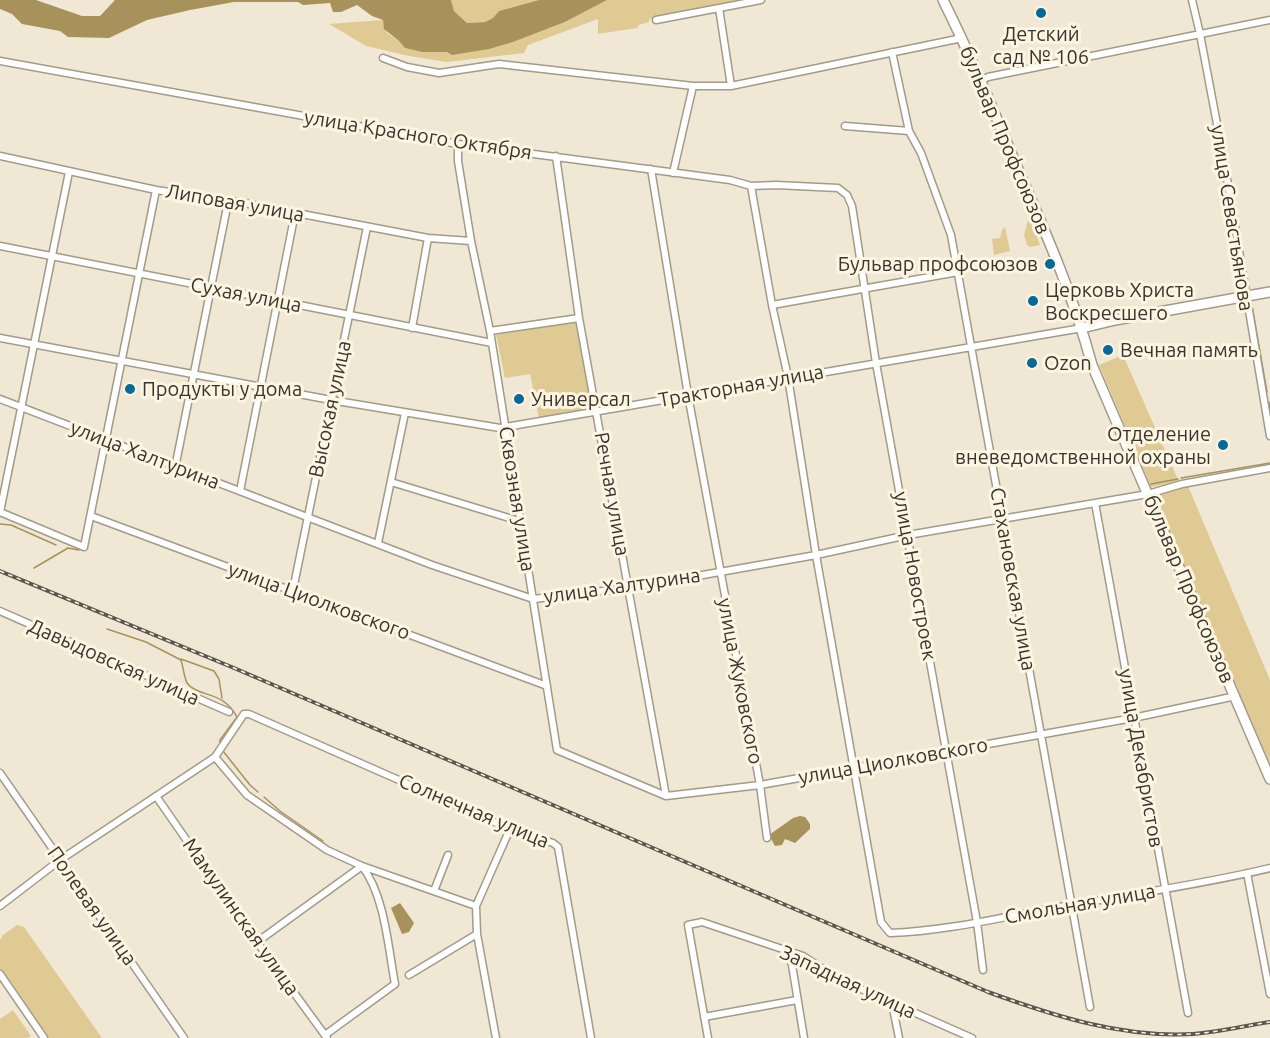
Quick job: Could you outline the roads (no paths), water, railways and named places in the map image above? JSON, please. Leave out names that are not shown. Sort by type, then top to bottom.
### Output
[{"type":"main road","name":"бульвар Профсоюзов","points":[[943,0],[981,81],[1035,209],[1082,328],[1092,364],[1270,779]]},
{"type":"main road","name":"Тракторная улица","points":[[1082,328],[1270,292]]},
{"type":"street","points":[[656,20],[761,0]]},
{"type":"street","name":"улица Севастьянова","points":[[1192,0],[1200,34],[1251,327],[1267,398],[1270,436]]},
{"type":"street","points":[[719,8],[731,86]]},
{"type":"street","points":[[981,81],[988,77],[1270,20]]},
{"type":"street","points":[[383,58],[407,67],[439,73],[499,64],[693,86],[731,86],[962,38]]},
{"type":"street","name":"Стахановская улица","points":[[892,52],[909,131],[921,153],[947,221],[958,272],[1090,1007]]},
{"type":"street","name":"улица Красного Октября","points":[[0,61],[458,144],[730,180],[751,186],[837,188]]},
{"type":"street","points":[[673,173],[693,86]]},
{"type":"street","points":[[845,126],[909,131]]},
{"type":"street","name":"Сквозная улица","points":[[458,144],[458,161],[471,241],[507,427],[519,521],[556,750]]},
{"type":"street","name":"Липовая улица","points":[[0,156],[156,190],[428,238],[471,241]]},
{"type":"street","name":"Речная улица","points":[[556,156],[579,318],[666,796]]},
{"type":"street","name":"улица Жуковского","points":[[651,169],[688,394],[760,785],[767,838]]},
{"type":"street","points":[[69,172],[0,512],[84,547],[156,190]]},
{"type":"street","points":[[751,186],[772,305],[788,377],[853,768]]},
{"type":"street","name":"улица Новостроек","points":[[837,188],[847,195],[852,206],[876,363],[977,922],[983,970]]},
{"type":"street","points":[[175,468],[228,202]]},
{"type":"street","points":[[240,491],[295,213]]},
{"type":"street","name":"Высокая улица","points":[[292,590],[367,227]]},
{"type":"street","points":[[412,328],[428,238]]},
{"type":"street","name":"Сухая улица","points":[[0,246],[492,344]]},
{"type":"street","points":[[772,305],[958,272]]},
{"type":"street","points":[[490,331],[579,318]]},
{"type":"street","name":"Тракторная улица","points":[[0,338],[331,400],[501,428],[1082,328]]},
{"type":"street","name":"улица Халтурина","points":[[0,399],[432,565],[533,599],[628,588],[816,555],[908,535],[1148,494],[1182,484],[1270,468]]},
{"type":"street","points":[[378,543],[405,413]]},
{"type":"street","points":[[391,482],[519,521]]},
{"type":"street","name":"улица Декабристов","points":[[1095,504],[1188,1012]]},
{"type":"street","name":"улица Циолковского","points":[[91,516],[546,686]]},
{"type":"street","name":"Давыдовская улица","points":[[0,611],[229,712]]},
{"type":"street","name":"улица Циолковского","points":[[556,750],[666,796],[760,785],[1133,718],[1236,696]]},
{"type":"street","name":"Солнечная улица","points":[[217,755],[244,714],[249,714],[510,829],[553,843],[558,847],[591,1038]]},
{"type":"street","points":[[0,906],[60,860],[217,755],[247,795],[327,850],[362,866],[476,906]]},
{"type":"street","name":"Смольная улица","points":[[853,768],[882,922],[890,933],[977,922],[1270,868]]},
{"type":"street","name":"Полевая улица","points":[[0,773],[184,1038]]},
{"type":"street","name":"Мамулинская улица","points":[[156,796],[326,1037]]},
{"type":"street","points":[[496,1038],[477,934],[476,906],[510,829]]},
{"type":"street","points":[[434,891],[448,855]]},
{"type":"street","points":[[257,942],[362,866]]},
{"type":"street","points":[[326,1037],[395,984],[379,900],[370,877],[362,866]]},
{"type":"street","points":[[1247,873],[1270,994]]},
{"type":"street","name":"Западная улица","points":[[704,1017],[688,925],[702,922],[803,956],[830,973],[972,1038]]},
{"type":"street","points":[[409,975],[477,934]]},
{"type":"street","points":[[790,953],[804,1038]]},
{"type":"street","points":[[0,974],[44,1038]]},
{"type":"street","points":[[708,1038],[704,1017],[797,1000]]},
{"type":"street","points":[[892,1003],[899,1038]]},
{"type":"waterway","points":[[1252,306],[1267,392]]},
{"type":"waterway","points":[[1269,402],[1270,409]]},
{"type":"waterway","points":[[1181,478],[1270,463]]},
{"type":"waterway","points":[[1151,484],[1178,479]]},
{"type":"waterway","points":[[0,524],[11,525],[56,545]]},
{"type":"waterway","points":[[34,568],[68,548],[79,550]]},
{"type":"waterway","points":[[107,629],[146,642],[181,660],[186,681],[192,688],[217,698],[231,708],[237,717],[220,740],[220,744]]},
{"type":"waterway","points":[[181,659],[214,671],[219,679],[222,698]]},
{"type":"waterway","points":[[223,751],[258,792]]},
{"type":"waterway","points":[[264,797],[323,841]]},
{"type":"railway","points":[[0,571],[234,668],[1013,1001],[1089,1024],[1140,1032],[1193,1034],[1270,1022]]},
{"type":"place","name":"Детский сад № 106","points":[[1041,13]]},
{"type":"place","name":"Бульвар профсоюзов","points":[[1050,264]]},
{"type":"place","name":"Церковь Христа Воскресшего","points":[[1033,301]]},
{"type":"place","name":"Вечная память","points":[[1108,350]]},
{"type":"place","name":"Ozon","points":[[1032,363]]},
{"type":"place","name":"Продукты у дома","points":[[130,389]]},
{"type":"place","name":"Универсал","points":[[519,399]]},
{"type":"place","name":"Отделение вневедомственной охраны","points":[[1223,445]]}]
